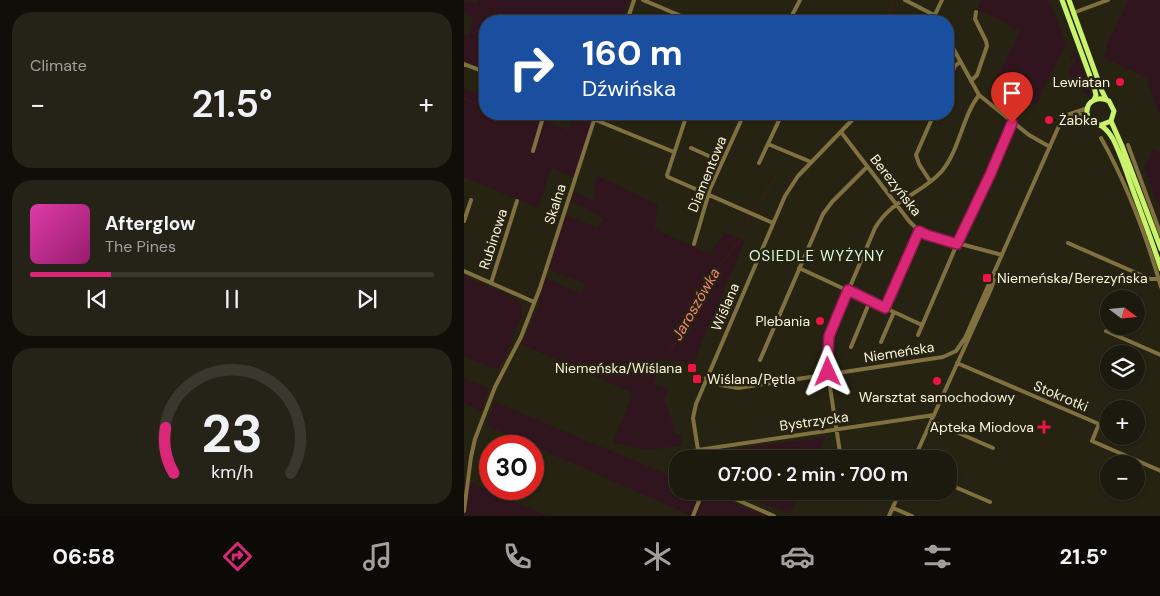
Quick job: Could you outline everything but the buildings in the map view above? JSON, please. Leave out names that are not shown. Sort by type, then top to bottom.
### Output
[{"type":"main road","points":[[1062,0],[1095,92],[1094,100],[1088,108],[1088,117],[1094,123],[1101,125],[1109,133],[1116,145],[1160,269]]},
{"type":"main road","points":[[1069,0],[1102,91],[1106,99],[1114,107],[1111,121],[1101,125]]},
{"type":"main road","points":[[1094,100],[1106,99]]},
{"type":"main road","points":[[1111,121],[1160,249]]},
{"type":"street","points":[[629,15],[634,0]]},
{"type":"street","points":[[644,0],[679,15]]},
{"type":"street","points":[[792,15],[800,0]]},
{"type":"street","points":[[905,0],[931,15]]},
{"type":"street","points":[[936,15],[942,0]]},
{"type":"street","points":[[1073,13],[1100,1],[1108,0]]},
{"type":"street","points":[[971,81],[977,75],[987,46],[976,19],[976,12]]},
{"type":"street","points":[[954,50],[979,95],[1036,140],[1050,147]]},
{"type":"street","points":[[954,68],[960,62]]},
{"type":"street","points":[[464,65],[479,70]]},
{"type":"street","points":[[840,450],[828,374],[829,336],[880,219],[896,204],[930,181],[946,166],[979,95]]},
{"type":"street","points":[[1069,115],[1088,108]]},
{"type":"street","points":[[1069,115],[1088,117]]},
{"type":"street","name":"Niemeńska","points":[[706,378],[738,388],[944,357],[952,354],[964,341],[1062,119],[1069,115]]},
{"type":"street","points":[[533,151],[542,120]]},
{"type":"street","points":[[594,120],[674,152]]},
{"type":"street","name":"Skalna","points":[[464,511],[471,457],[476,439],[495,387],[517,345],[534,302],[594,120]]},
{"type":"street","points":[[685,120],[667,175],[670,180],[773,223]]},
{"type":"street","name":"Diamentowa","points":[[694,244],[708,196],[741,120]]},
{"type":"street","points":[[759,163],[779,120]]},
{"type":"street","name":"Wiślana","points":[[698,450],[693,415],[696,404],[773,223],[792,183],[852,120]]},
{"type":"street","points":[[930,181],[918,162],[916,155],[931,120]]},
{"type":"street","points":[[918,336],[1012,122]]},
{"type":"street","name":"Berezyńska","points":[[841,132],[909,221],[919,231],[957,244],[1002,255]]},
{"type":"street","points":[[1101,138],[1110,152],[1132,204],[1160,287]]},
{"type":"street","points":[[768,144],[811,162]]},
{"type":"street","points":[[1128,145],[1160,235]]},
{"type":"street","points":[[691,148],[722,162]]},
{"type":"street","points":[[760,360],[823,214],[867,166]]},
{"type":"street","points":[[464,221],[471,200]]},
{"type":"street","name":"Rubinowa","points":[[490,283],[517,201]]},
{"type":"street","points":[[885,308],[919,231]]},
{"type":"street","points":[[1068,243],[1150,279],[1158,279]]},
{"type":"street","points":[[799,268],[922,324]]},
{"type":"street","points":[[464,271],[534,302]]},
{"type":"street","name":"Niemeńska","points":[[918,450],[991,289],[994,280],[991,279]]},
{"type":"street","points":[[851,347],[870,300]]},
{"type":"street","points":[[881,342],[894,312]]},
{"type":"street","points":[[1115,335],[1160,355]]},
{"type":"street","name":"Stokrotki","points":[[957,363],[1099,424],[1092,441],[1160,471]]},
{"type":"street","name":"Bystrzycka","points":[[698,450],[934,415]]},
{"type":"street","points":[[931,421],[993,448]]},
{"type":"street","points":[[957,488],[990,502]]},
{"type":"street","points":[[693,516],[699,500]]},
{"type":"street","points":[[738,500],[774,516]]},
{"type":"street","points":[[889,516],[896,500]]},
{"type":"street","points":[[893,508],[912,516]]},
{"type":"shaded area","points":[[464,0],[477,3],[478,0],[629,0],[624,15],[479,15],[479,67],[464,61],[464,34],[469,35],[473,17],[464,14]]},
{"type":"shaded area","points":[[981,0],[1046,0],[1051,4],[1066,43],[1037,104],[992,87],[1020,31],[984,12],[976,12]]},
{"type":"shaded area","points":[[1129,0],[1160,0],[1160,116],[1147,78],[1103,57]]},
{"type":"shaded area","points":[[1074,52],[1083,67],[1090,87],[1089,97],[1071,79],[1069,72],[1077,62],[1075,58],[1071,60],[1070,58]]},
{"type":"shaded area","points":[[464,88],[479,94],[479,120],[543,120],[568,130],[572,120],[592,121],[573,177],[551,168],[538,208],[464,177]]},
{"type":"shaded area","points":[[1153,148],[1160,152],[1160,209],[1144,169]]},
{"type":"shaded area","points":[[597,176],[658,204],[654,229],[710,254],[725,233],[745,240],[693,364],[660,360],[658,363],[654,385],[668,389],[664,400],[676,435],[680,434],[682,445],[650,450],[613,443],[633,393],[521,344],[538,308],[545,278],[582,294],[585,284],[549,269],[566,215],[598,228],[603,218],[571,201],[574,192],[593,200]]},
{"type":"shaded area","points":[[464,276],[513,297],[521,305],[522,317],[514,331],[511,345],[498,370],[464,356]]},
{"type":"shaded area","points":[[464,378],[489,389],[482,411],[464,403]]},
{"type":"shaded area","points":[[495,402],[669,475],[669,500],[727,500],[765,516],[692,516],[544,451],[544,435],[509,435],[486,425]]},
{"type":"shaded area","points":[[825,437],[819,450],[725,450]]},
{"type":"shaded area","points":[[464,480],[479,486],[479,500],[511,500],[548,516],[464,516]]},
{"type":"shaded area","points":[[753,500],[796,500],[790,513]]},
{"type":"waterway","name":"Jaroszówka","points":[[887,15],[894,0]]},
{"type":"waterway","points":[[464,98],[475,103]]},
{"type":"waterway","name":"Jaroszówka","points":[[760,200],[764,198],[766,191],[779,173]]},
{"type":"waterway","name":"Jaroszówka","points":[[752,212],[756,204]]},
{"type":"waterway","name":"Jaroszówka","points":[[746,227],[749,217]]},
{"type":"waterway","name":"Jaroszówka","points":[[671,350],[699,301],[710,275],[737,245],[743,235]]},
{"type":"place","name":"Lewiatan","points":[[1120,82]]},
{"type":"place","name":"Żabka","points":[[1049,120]]},
{"type":"place","name":"Niemeńska/Berezyńska","points":[[987,278]]},
{"type":"place","name":"Plebania","points":[[820,321]]},
{"type":"place","name":"Niemeńska/Wiślana","points":[[692,368]]},
{"type":"place","name":"Wiślana/Pętla","points":[[697,379]]},
{"type":"place","name":"Warsztat samochodowy","points":[[937,381]]},
{"type":"place","name":"Apteka Miodova","points":[[1044,427]]},
{"type":"district","name":"OSIEDLE WYŻYNY","points":[[817,256]]},
{"type":"route","points":[[828,372],[829,336],[848,290],[885,308],[919,231],[957,244],[1012,123]]}]
